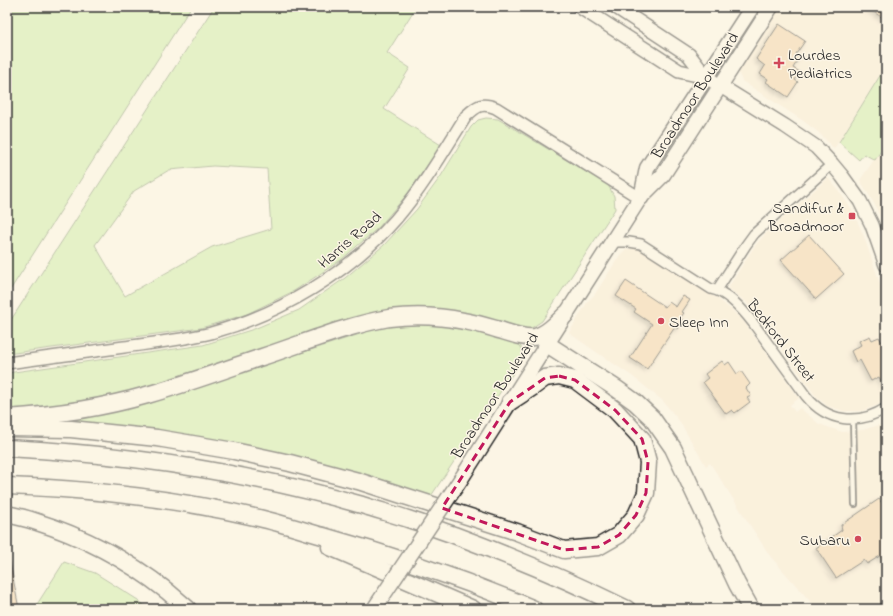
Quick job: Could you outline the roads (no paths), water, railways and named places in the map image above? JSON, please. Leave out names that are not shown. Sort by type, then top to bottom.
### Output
[{"type":"highway","points":[[7,418],[72,411],[113,404],[190,382],[345,329],[389,318],[415,316],[441,317],[464,321],[519,336],[534,337],[548,331],[566,314]]},
{"type":"highway","points":[[547,344],[617,389],[635,402],[652,418],[673,448],[737,584],[751,609]]},
{"type":"highway","points":[[7,428],[71,429],[157,438],[234,451],[358,481],[517,532],[564,550],[598,547],[619,535],[636,515],[646,493],[648,462],[642,439],[615,410],[575,380],[559,376],[545,378],[510,402]]},
{"type":"highway","points":[[7,448],[139,459],[186,466],[264,481],[326,495],[408,518],[500,552],[559,577],[627,609]]},
{"type":"highway","points":[[7,486],[72,490],[119,495],[205,507],[260,518],[372,550],[442,573],[507,597],[534,609]]},
{"type":"highway","points":[[7,514],[33,520],[72,534],[109,552],[167,591],[188,609]]},
{"type":"highway","points":[[260,518],[362,560],[473,609]]},
{"type":"main road","points":[[580,7],[679,71],[706,76]]},
{"type":"main road","points":[[616,7],[689,55],[706,76],[720,86],[816,147],[852,188],[872,225],[886,265]]},
{"type":"main road","name":"Broadmoor Boulevard","points":[[640,198],[647,168],[752,7]]},
{"type":"main road","name":"Broadmoor Boulevard","points":[[374,609],[461,479],[640,198],[663,175],[771,7]]},
{"type":"street","name":"Harris Road","points":[[7,363],[169,341],[203,334],[236,325],[280,307],[299,297],[341,269],[380,236],[396,219],[423,185],[466,116],[480,106],[486,105],[496,108],[640,198]]},
{"type":"street","points":[[717,290],[754,234],[832,164]]},
{"type":"street","name":"Bedford Street","points":[[613,242],[641,244],[711,289],[717,290],[727,296],[746,314],[811,402],[826,414],[843,419],[853,419],[868,417],[886,408]]},
{"type":"lane","points":[[853,419],[855,504]]},
{"type":"place","name":"Lourdes Pediatrics","points":[[779,63]]},
{"type":"place","name":"Sandifur & Broadmoor","points":[[852,216]]},
{"type":"place","name":"Sleep Inn","points":[[661,321]]},
{"type":"place","name":"Subaru","points":[[858,539]]}]
